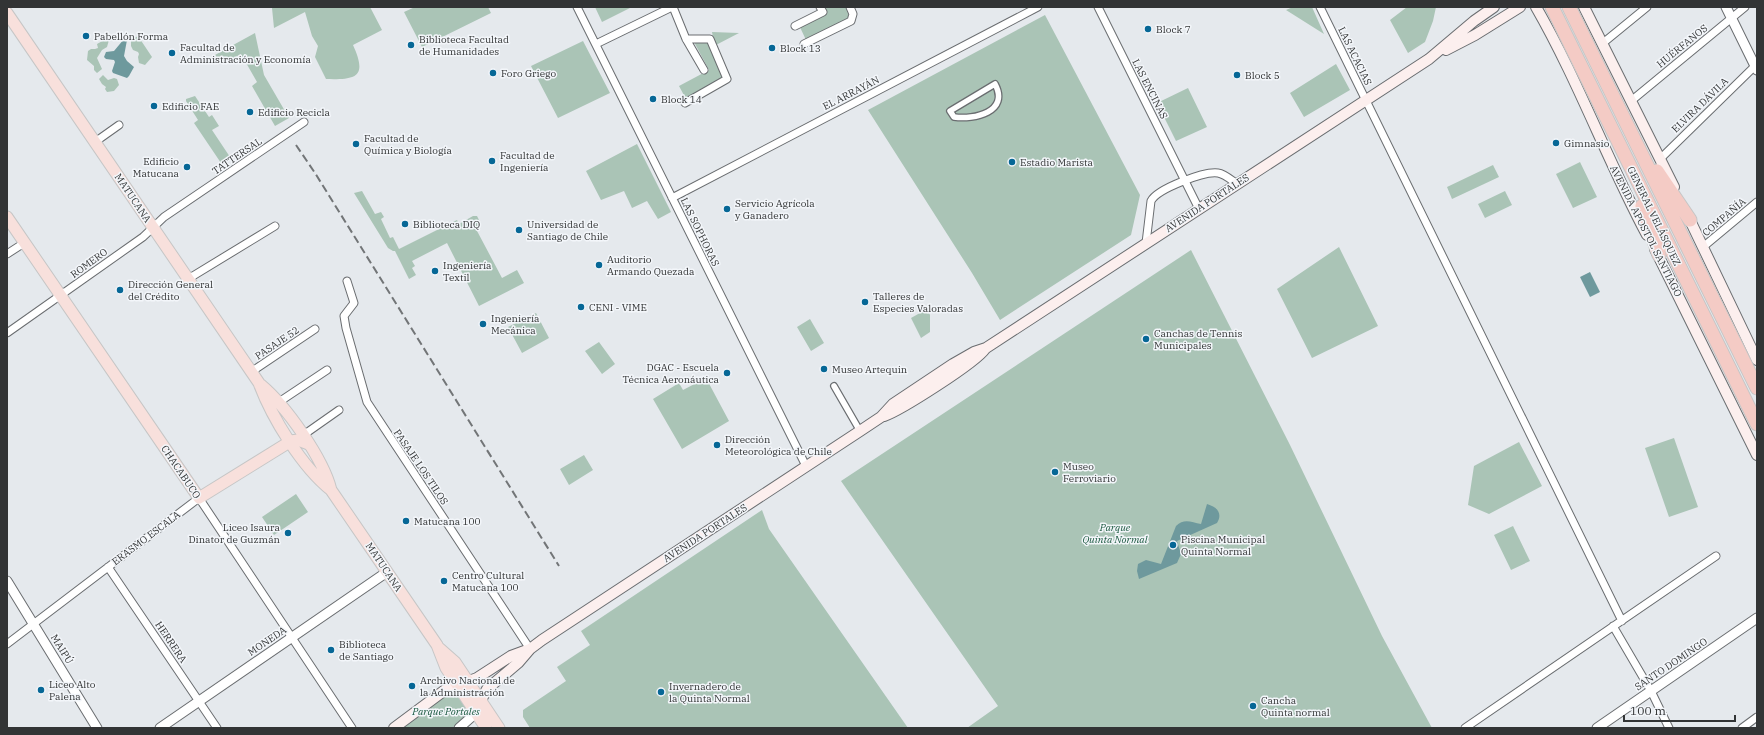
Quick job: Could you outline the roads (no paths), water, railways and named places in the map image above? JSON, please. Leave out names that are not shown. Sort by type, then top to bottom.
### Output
[{"type":"highway","name":"GENERAL VELÁSQUEZ","points":[[1552,7],[1757,424]]},
{"type":"highway","name":"GENERAL VELÁSQUEZ","points":[[1569,7],[1757,388]]},
{"type":"highway","points":[[1635,141],[1690,220]]},
{"type":"highway","points":[[1628,163],[1659,255]]},
{"type":"main road","name":"AVENIDA PORTALES","points":[[1429,59],[1474,21],[1494,7]]},
{"type":"main road","name":"AVENIDA PORTALES","points":[[394,728],[445,690],[457,684],[468,682],[477,678],[511,656],[530,649],[860,431],[880,417],[893,404],[957,361],[974,352],[986,348],[1429,59],[1475,35],[1520,7]]},
{"type":"main road","name":"AVENIDA APOSTOL SANTIAGO","points":[[1536,7],[1576,84],[1600,138],[1645,231],[1659,255],[1757,455]]},
{"type":"main road","points":[[1584,7],[1690,220],[1757,360]]},
{"type":"main road","name":"MATUCANA","points":[[7,13],[251,372],[259,383],[279,402],[305,440],[324,469],[331,490]]},
{"type":"main road","name":"CHACABUCO","points":[[7,217],[199,498]]},
{"type":"main road","name":"MATUCANA","points":[[259,383],[272,412],[291,442],[312,472],[331,490],[387,572],[436,645],[446,668],[486,728]]},
{"type":"main road","points":[[291,442],[305,440]]},
{"type":"main road","name":"ERASMO ESCALA","points":[[199,498],[291,442]]},
{"type":"main road","name":"MATUCANA","points":[[436,645],[451,657],[499,728]]},
{"type":"main road","name":"AVENIDA PORTALES","points":[[476,713],[480,699],[487,689],[518,663],[530,649]]},
{"type":"street","name":"LAS SOPHORAS","points":[[577,7],[806,466]]},
{"type":"street","points":[[596,44],[672,7],[686,39],[704,70]]},
{"type":"street","points":[[795,26],[823,12],[820,7]]},
{"type":"street","points":[[804,44],[851,21],[853,14],[850,7]]},
{"type":"street","name":"EL ARRAYÁN","points":[[672,198],[1038,7]]},
{"type":"street","name":"LAS ENCINAS","points":[[1098,7],[1199,209]]},
{"type":"street","name":"LAS ACACIAS","points":[[1320,7],[1622,621]]},
{"type":"street","points":[[1603,43],[1647,7]]},
{"type":"street","points":[[1726,7],[1756,68]]},
{"type":"street","name":"HUÉRFANOS","points":[[1631,101],[1745,7]]},
{"type":"street","points":[[685,103],[727,79],[710,39],[686,39]]},
{"type":"street","name":"ELVIRA DÁVILA","points":[[1660,159],[1756,68]]},
{"type":"street","points":[[995,84],[999,96],[998,103],[979,117],[954,117],[950,111],[995,84]]},
{"type":"street","name":"TATTERSAL","points":[[180,205],[304,122]]},
{"type":"street","points":[[95,142],[119,125]]},
{"type":"street","points":[[1146,243],[1153,198],[1184,180],[1211,173],[1225,175],[1237,184]]},
{"type":"street","name":"COMPAÑÍA","points":[[1703,247],[1757,202]]},
{"type":"street","name":"ROMERO","points":[[7,333],[143,237],[180,205]]},
{"type":"street","points":[[188,279],[275,226]]},
{"type":"street","points":[[7,254],[24,243]]},
{"type":"street","name":"PASAJE LOS TILOS","points":[[347,281],[354,303],[344,316],[367,402],[530,649]]},
{"type":"street","name":"PASAJE 52","points":[[251,372],[315,329]]},
{"type":"street","points":[[279,402],[327,370]]},
{"type":"street","points":[[834,386],[860,431]]},
{"type":"street","points":[[305,440],[340,410]]},
{"type":"street","name":"ERASMO ESCALA","points":[[7,644],[199,498]]},
{"type":"street","name":"CHACABUCO","points":[[199,498],[352,728]]},
{"type":"street","points":[[1465,728],[1716,556]]},
{"type":"street","name":"HERRERA","points":[[108,567],[217,728]]},
{"type":"street","name":"MONEDA","points":[[160,728],[387,572]]},
{"type":"street","name":"MAIPÚ","points":[[7,582],[97,728]]},
{"type":"street","name":"SANTO DOMINGO","points":[[1597,728],[1757,618]]},
{"type":"street","points":[[1613,626],[1651,691],[1670,728]]},
{"type":"street","points":[[459,728],[476,713]]},
{"type":"street","points":[[1742,728],[1757,717]]},
{"type":"water","points":[[124,39],[127,40],[124,56],[134,67],[127,78],[113,73],[114,60],[106,59],[104,57],[106,52],[114,51]]},
{"type":"water","points":[[1590,272],[1600,292],[1590,297],[1580,277]]},
{"type":"water","name":"Piscina Municipal Quinta Normal","points":[[1207,504],[1214,507],[1218,511],[1219,519],[1217,523],[1177,541],[1181,554],[1177,563],[1139,579],[1137,571],[1138,564],[1146,560],[1161,564],[1176,526],[1185,521],[1201,524]]},
{"type":"railway","points":[[296,145],[315,173],[559,566]]},
{"type":"place","name":"Block 7","points":[[1148,29]]},
{"type":"place","name":"Pabellón Forma","points":[[86,36]]},
{"type":"place","name":"Biblioteca Facultad de Humanidades","points":[[411,45]]},
{"type":"place","name":"Block 13","points":[[772,48]]},
{"type":"place","name":"Facultad de Administración y Economía","points":[[172,53]]},
{"type":"place","name":"Foro Griego","points":[[493,73]]},
{"type":"place","name":"Block 5","points":[[1237,75]]},
{"type":"place","name":"Block 14","points":[[653,99]]},
{"type":"place","name":"Edificio FAE","points":[[154,106]]},
{"type":"place","name":"Edificio Recicla","points":[[250,112]]},
{"type":"place","name":"Gimnasio","points":[[1556,143]]},
{"type":"place","name":"Facultad de Química y Biología","points":[[356,144]]},
{"type":"place","name":"Facultad de Ingeniería","points":[[492,161]]},
{"type":"place","name":"Estadio Marista","points":[[1012,162]]},
{"type":"place","name":"Edificio Matucana","points":[[187,167]]},
{"type":"place","name":"Servicio Agrícola y Ganadero","points":[[727,209]]},
{"type":"place","name":"Biblioteca DIQ","points":[[405,224]]},
{"type":"place","name":"Universidad de Santiago de Chile","points":[[519,230]]},
{"type":"place","name":"Auditorio Armando Quezada","points":[[599,265]]},
{"type":"place","name":"Ingeniería Textil","points":[[435,271]]},
{"type":"place","name":"Dirección General del Crédito","points":[[120,290]]},
{"type":"place","name":"Talleres de Especies Valoradas","points":[[865,302]]},
{"type":"place","name":"CENI - VIME","points":[[581,307]]},
{"type":"place","name":"Ingeniería Mecánica","points":[[483,324]]},
{"type":"place","name":"Canchas de Tennis Municipales","points":[[1146,339]]},
{"type":"place","name":"Museo Artequin","points":[[824,369]]},
{"type":"place","name":"DGAC - Escuela Técnica Aeronáutica","points":[[727,373]]},
{"type":"place","name":"Dirección Meteorológica de Chile","points":[[717,445]]},
{"type":"place","name":"Museo Ferroviario","points":[[1055,472]]},
{"type":"place","name":"Matucana 100","points":[[406,521]]},
{"type":"place","name":"Liceo Isaura Dinator de Guzmán","points":[[288,533]]},
{"type":"place","name":"Piscina Municipal Quinta Normal","points":[[1173,545]]},
{"type":"place","name":"Centro Cultural Matucana 100","points":[[444,581]]},
{"type":"place","name":"Biblioteca de Santiago","points":[[331,650]]},
{"type":"place","name":"Archivo Nacional de la Administración","points":[[412,686]]},
{"type":"place","name":"Liceo Alto Palena","points":[[41,690]]},
{"type":"place","name":"Invernadero de la Quinta Normal","points":[[661,692]]},
{"type":"place","name":"Cancha Quinta normal","points":[[1253,706]]},
{"type":"park label","name":"Parque Quinta Normal","points":[[1115,532]]},
{"type":"park label","name":"Parque Portales","points":[[446,711]]}]
